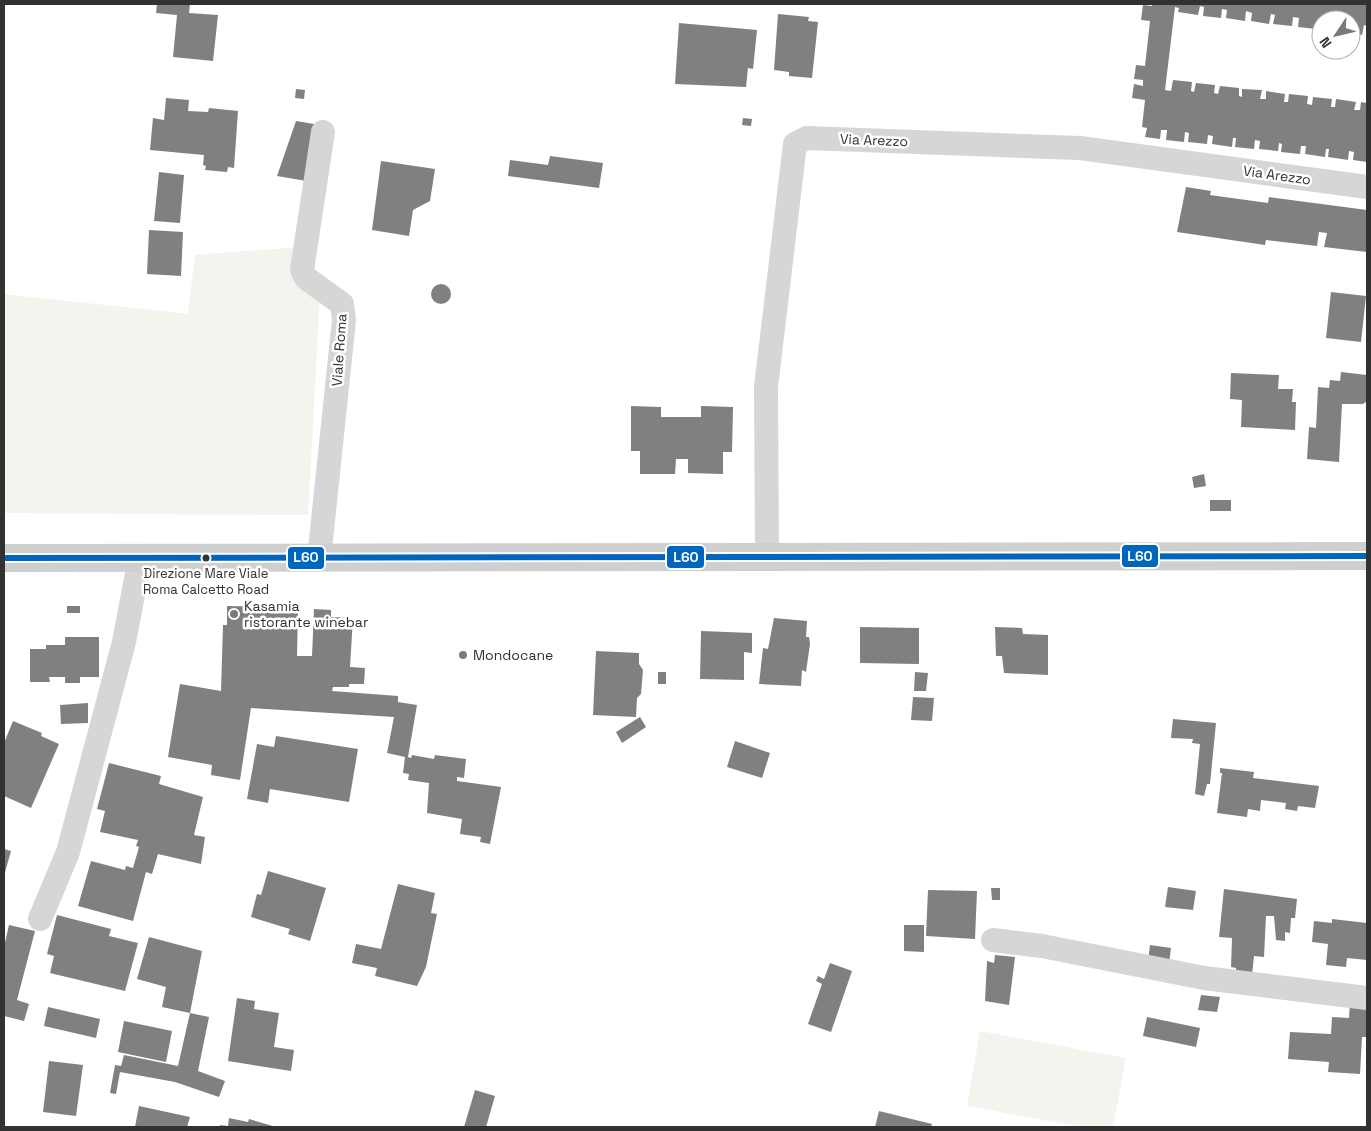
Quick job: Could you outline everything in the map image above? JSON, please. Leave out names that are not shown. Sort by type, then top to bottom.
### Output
[{"type":"main road","points":[[4,558],[1367,556]]},
{"type":"street","name":"Viale Roma","points":[[319,559],[344,320],[342,304],[306,278],[302,270],[324,132]]},
{"type":"street","name":"Via Arezzo","points":[[767,558],[766,387],[795,144],[807,138],[1080,148],[1367,187]]},
{"type":"street","points":[[40,919],[68,852],[124,642],[140,558]]},
{"type":"street","points":[[993,940],[1042,946],[1204,978],[1367,998]]},
{"type":"shaded area","points":[[300,247],[320,295],[308,515],[4,513],[4,294],[188,314],[195,255]]},
{"type":"shaded area","points":[[980,1031],[1126,1058],[1113,1127],[1082,1127],[967,1106]]},
{"type":"building","points":[[157,4],[190,4],[189,13],[218,15],[213,61],[173,57],[177,15],[156,13]]},
{"type":"building","points":[[1152,4],[1367,4],[1367,26],[1364,25],[1362,35],[1361,10],[1311,10],[1311,28],[1298,27],[1299,18],[1293,17],[1292,26],[1273,24],[1275,15],[1271,14],[1269,24],[1251,21],[1252,13],[1246,11],[1245,21],[1226,18],[1227,10],[1222,9],[1221,18],[1203,16],[1204,7],[1200,6],[1198,15],[1178,12],[1179,8],[1175,7],[1165,90],[1171,91],[1173,80],[1192,82],[1191,91],[1194,92],[1196,83],[1215,85],[1214,93],[1218,94],[1220,86],[1239,88],[1239,96],[1242,97],[1242,89],[1262,90],[1260,99],[1266,99],[1266,91],[1285,94],[1284,102],[1288,102],[1289,94],[1308,96],[1307,104],[1312,105],[1313,97],[1332,99],[1331,107],[1335,107],[1336,99],[1356,102],[1354,110],[1360,110],[1361,102],[1367,103],[1367,162],[1353,160],[1354,152],[1349,151],[1348,160],[1328,157],[1329,149],[1326,149],[1325,157],[1305,154],[1306,146],[1301,146],[1300,154],[1281,152],[1282,144],[1279,143],[1278,151],[1259,149],[1260,141],[1255,140],[1254,149],[1235,147],[1236,138],[1233,138],[1232,147],[1212,144],[1213,136],[1208,135],[1207,144],[1188,142],[1189,133],[1185,132],[1184,142],[1166,140],[1167,130],[1161,130],[1160,139],[1145,137],[1147,128],[1142,127],[1145,100],[1132,98],[1134,84],[1143,86],[1143,80],[1134,79],[1136,65],[1145,66],[1150,21],[1141,20],[1143,5],[1152,6]]},
{"type":"building","points":[[778,14],[809,17],[808,21],[818,22],[812,78],[789,76],[789,72],[774,70]]},
{"type":"building","points":[[679,23],[757,30],[753,69],[748,68],[746,87],[675,84]]},
{"type":"building","points":[[296,89],[305,90],[304,99],[295,98]]},
{"type":"building","points":[[166,98],[189,100],[188,111],[208,112],[209,108],[238,111],[234,168],[228,167],[227,172],[205,170],[206,166],[203,165],[204,155],[150,150],[153,118],[164,120]]},
{"type":"building","points":[[743,118],[752,119],[751,126],[742,125]]},
{"type":"building","points":[[296,121],[320,125],[312,182],[277,176]]},
{"type":"building","points":[[550,156],[603,163],[599,188],[508,176],[510,160],[548,165]]},
{"type":"building","points":[[381,161],[435,169],[430,201],[413,210],[409,236],[372,230]]},
{"type":"building","points":[[159,172],[184,175],[180,223],[154,221]]},
{"type":"building","points":[[1186,187],[1211,191],[1210,195],[1268,203],[1269,197],[1367,210],[1367,252],[1324,247],[1327,233],[1319,232],[1317,246],[1266,240],[1265,245],[1177,232]]},
{"type":"building","points":[[149,230],[183,232],[181,276],[147,274]]},
{"type":"building","points":[[441,284],[448,287],[451,294],[448,301],[441,304],[434,301],[431,294],[434,287]]},
{"type":"building","points":[[1331,292],[1366,296],[1361,342],[1326,338]]},
{"type":"building","points":[[1341,372],[1367,375],[1367,401],[1363,404],[1342,404],[1339,462],[1307,459],[1309,427],[1316,428],[1318,387],[1329,388],[1330,380],[1340,381]]},
{"type":"building","points":[[1231,373],[1279,375],[1278,389],[1293,389],[1292,402],[1296,402],[1295,430],[1241,427],[1242,400],[1230,399]]},
{"type":"building","points":[[631,406],[661,407],[661,417],[701,417],[701,406],[733,407],[732,452],[723,452],[723,474],[688,473],[688,459],[676,459],[675,474],[640,474],[640,451],[631,451]]},
{"type":"building","points":[[1204,474],[1206,486],[1194,488],[1192,477]]},
{"type":"building","points":[[1210,500],[1231,500],[1231,511],[1210,511]]},
{"type":"building","points":[[67,606],[80,606],[80,613],[67,613]]},
{"type":"building","points":[[227,606],[298,607],[297,656],[312,656],[314,609],[331,610],[331,617],[353,618],[350,667],[365,668],[364,684],[349,684],[349,687],[333,687],[332,691],[398,696],[398,702],[417,705],[408,757],[411,758],[412,755],[434,759],[435,755],[466,759],[464,778],[457,777],[457,781],[501,787],[490,844],[480,842],[481,837],[460,834],[462,819],[427,813],[429,783],[408,780],[409,774],[403,773],[405,757],[387,753],[394,717],[251,708],[240,780],[211,775],[212,765],[168,757],[180,684],[221,691],[223,625],[227,625]]},
{"type":"building","points":[[774,618],[807,621],[806,637],[809,637],[810,644],[806,672],[802,670],[801,686],[759,684],[763,648],[768,649]]},
{"type":"building","points":[[860,627],[919,628],[919,664],[860,663]]},
{"type":"building","points":[[995,627],[1022,628],[1023,634],[1048,635],[1048,675],[1004,673],[1002,656],[996,656]]},
{"type":"building","points":[[701,631],[752,633],[752,653],[744,652],[744,680],[700,679]]},
{"type":"building","points":[[65,637],[99,637],[99,677],[80,677],[80,683],[65,683],[65,677],[49,677],[50,682],[30,682],[30,649],[46,649],[46,645],[65,645]]},
{"type":"building","points":[[596,651],[639,653],[639,664],[643,670],[641,694],[637,698],[636,717],[593,715]]},
{"type":"building","points":[[658,672],[666,672],[666,684],[658,684]]},
{"type":"building","points":[[915,672],[928,673],[926,691],[914,691]]},
{"type":"building","points":[[913,697],[934,698],[932,721],[911,720]]},
{"type":"building","points":[[88,703],[88,723],[61,724],[60,705]]},
{"type":"building","points":[[640,717],[646,727],[622,743],[616,732]]},
{"type":"building","points":[[1173,719],[1216,723],[1210,784],[1207,784],[1204,796],[1195,794],[1200,744],[1192,743],[1193,739],[1171,738]]},
{"type":"building","points":[[13,721],[42,733],[41,736],[59,744],[31,808],[4,796],[4,743]]},
{"type":"building","points":[[276,736],[358,749],[349,802],[270,789],[268,803],[247,799],[257,744],[274,747]]},
{"type":"building","points":[[735,741],[770,753],[762,778],[727,767]]},
{"type":"building","points":[[109,763],[161,776],[159,784],[203,797],[194,835],[205,837],[201,864],[158,854],[152,874],[146,872],[133,921],[78,906],[91,861],[125,870],[126,866],[133,868],[139,847],[136,846],[138,840],[100,832],[105,811],[97,809]]},
{"type":"building","points":[[1220,768],[1254,772],[1253,778],[1319,786],[1315,808],[1298,806],[1297,811],[1285,809],[1286,803],[1261,800],[1260,811],[1248,809],[1247,817],[1217,813],[1222,773],[1220,773]]},
{"type":"building","points":[[4,849],[11,851],[4,876]]},
{"type":"building","points":[[268,871],[326,888],[310,941],[288,934],[290,929],[251,917],[257,894],[261,895]]},
{"type":"building","points":[[398,884],[435,893],[431,913],[437,914],[426,967],[417,986],[375,976],[377,968],[352,963],[356,944],[381,949]]},
{"type":"building","points":[[1168,887],[1196,891],[1193,910],[1165,907]]},
{"type":"building","points":[[991,888],[1000,888],[1000,900],[992,900]]},
{"type":"building","points":[[1224,889],[1297,899],[1295,918],[1291,918],[1290,933],[1285,932],[1285,941],[1276,940],[1274,916],[1266,916],[1264,957],[1254,956],[1252,975],[1236,973],[1236,968],[1231,967],[1232,938],[1219,937]]},
{"type":"building","points":[[928,890],[977,891],[975,939],[926,936]]},
{"type":"building","points":[[57,915],[111,929],[109,936],[138,943],[125,991],[50,973],[54,956],[47,954]]},
{"type":"building","points":[[1332,919],[1367,923],[1367,960],[1347,958],[1346,967],[1326,965],[1328,944],[1312,942],[1314,921],[1332,923]]},
{"type":"building","points":[[9,925],[35,931],[17,1000],[29,1004],[24,1021],[4,1016],[4,947]]},
{"type":"building","points":[[904,925],[924,925],[924,952],[904,951]]},
{"type":"building","points":[[149,937],[202,951],[190,1013],[162,1007],[166,987],[137,979]]},
{"type":"building","points":[[1150,945],[1171,948],[1169,964],[1148,961]]},
{"type":"building","points":[[995,955],[1015,957],[1009,1005],[985,1001],[987,961],[994,963]]},
{"type":"building","points":[[830,963],[852,971],[831,1032],[808,1024],[822,984],[816,981],[818,976],[824,979]]},
{"type":"building","points":[[1201,995],[1220,997],[1217,1012],[1198,1010]]},
{"type":"building","points":[[237,998],[255,1001],[254,1009],[279,1013],[274,1047],[294,1050],[291,1071],[228,1061]]},
{"type":"building","points":[[1350,1002],[1367,1003],[1367,1037],[1362,1037],[1360,1074],[1328,1072],[1329,1062],[1288,1059],[1290,1032],[1331,1034],[1332,1017],[1349,1018]]},
{"type":"building","points":[[48,1007],[100,1019],[96,1038],[44,1026]]},
{"type":"building","points":[[190,1013],[209,1017],[198,1071],[225,1081],[219,1097],[175,1082],[120,1072],[116,1094],[110,1093],[115,1065],[121,1066],[124,1055],[178,1066]]},
{"type":"building","points":[[1147,1017],[1200,1028],[1196,1047],[1143,1036]]},
{"type":"building","points":[[124,1021],[172,1031],[166,1062],[118,1052]]},
{"type":"building","points":[[49,1061],[83,1065],[76,1116],[43,1112]]},
{"type":"building","points":[[475,1090],[495,1096],[486,1127],[464,1127]]},
{"type":"building","points":[[139,1106],[190,1117],[187,1127],[135,1127]]},
{"type":"building","points":[[879,1111],[932,1124],[931,1127],[875,1127]]},
{"type":"building","points":[[229,1118],[248,1122],[249,1119],[276,1127],[220,1127],[220,1125],[228,1126]]},
{"type":"transit line","name":"L60","points":[[4,558],[1367,556]]},
{"type":"place","name":"Direzione Mare Viale Roma Calcetto Road","points":[[206,558]]},
{"type":"place","name":"Kasamia ristorante winebar","points":[[234,614]]},
{"type":"place","name":"Mondocane","points":[[463,655]]}]
